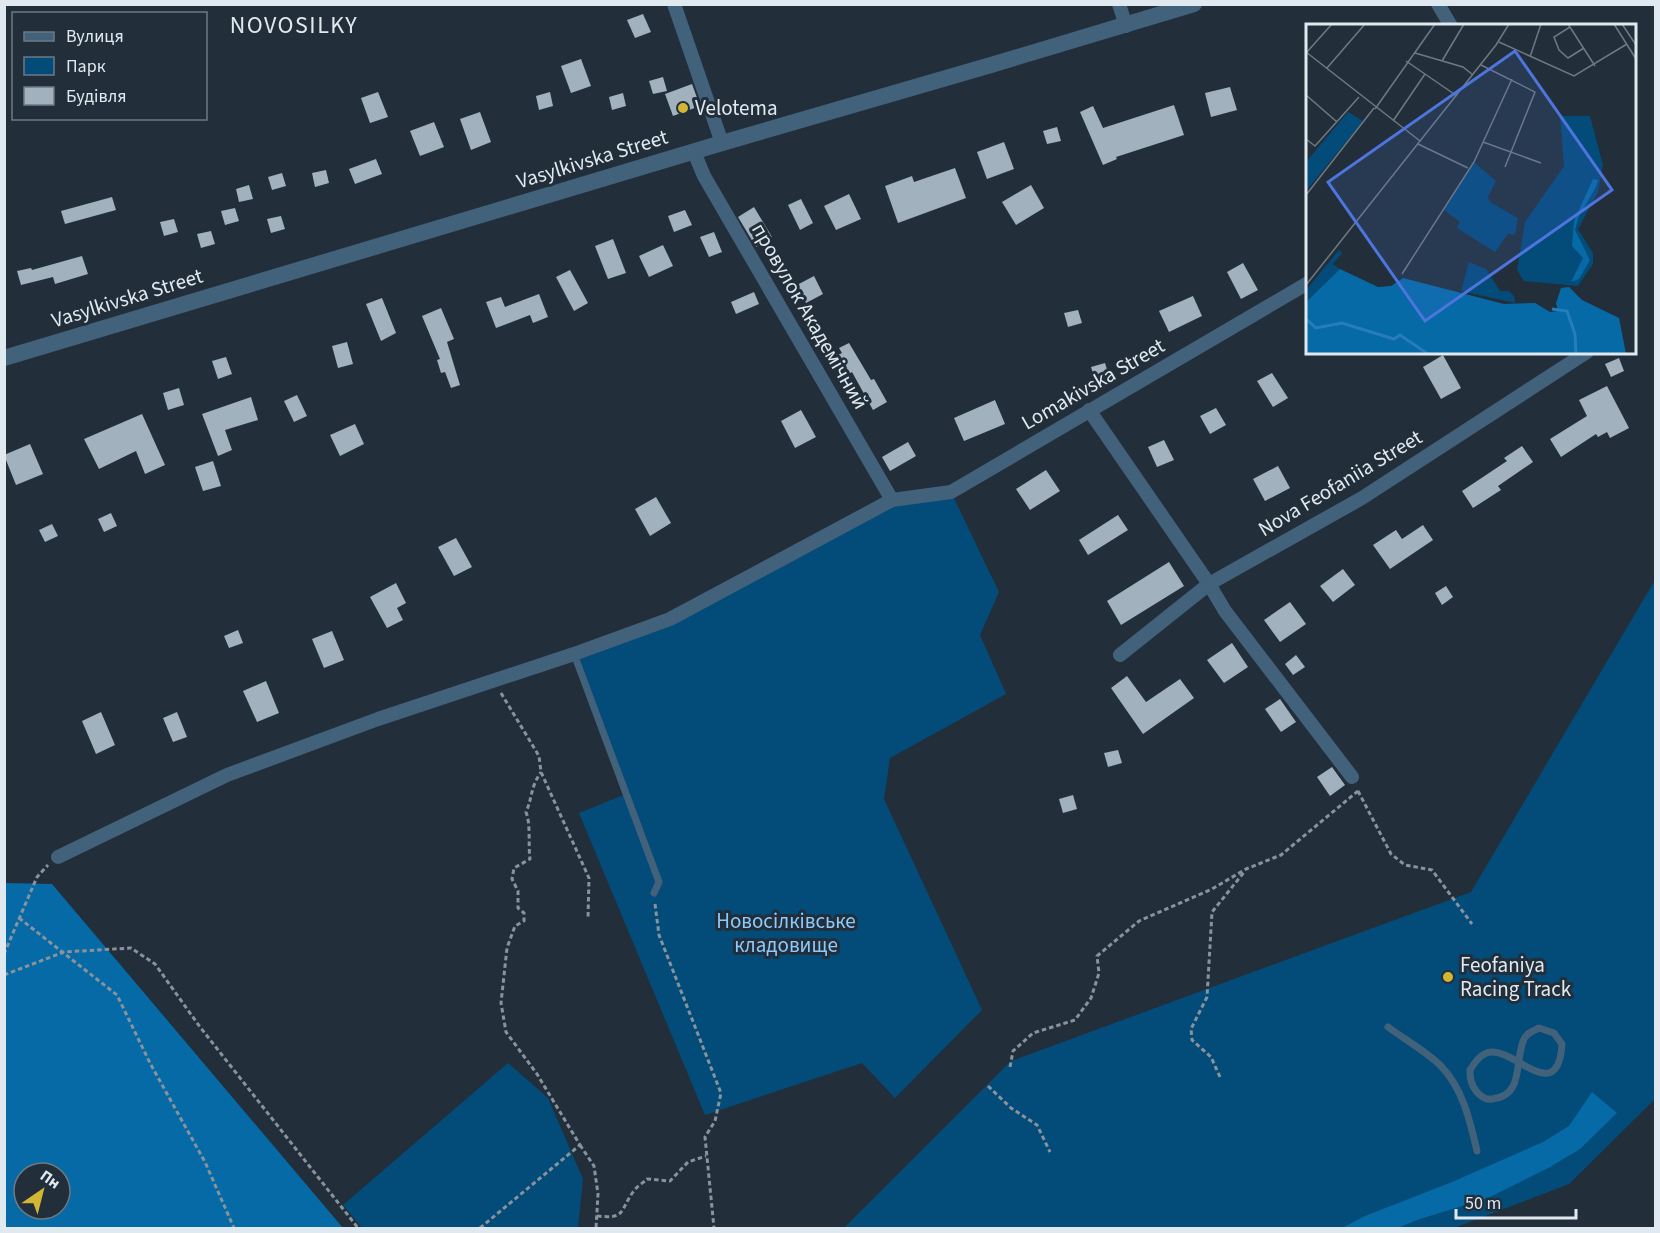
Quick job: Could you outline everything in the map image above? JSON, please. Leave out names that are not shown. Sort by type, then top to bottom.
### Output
[{"type":"street","points":[[674,4],[722,143]]},
{"type":"street","points":[[1119,4],[1126,26]]},
{"type":"street","name":"Vasylkivska Street","points":[[4,358],[1194,4]]},
{"type":"street","points":[[1438,4],[1450,24]]},
{"type":"street","name":"провулок Академічний","points":[[694,152],[704,176],[892,500]]},
{"type":"street","name":"Lomakivska Street","points":[[892,500],[951,492],[1306,284]]},
{"type":"street","name":"Nova Feofaniia Street","points":[[1120,655],[1209,584],[1362,498],[1584,354]]},
{"type":"street","points":[[1089,410],[1209,584],[1225,611],[1352,777]]},
{"type":"street","points":[[58,857],[227,775],[378,719],[574,654],[670,619],[892,500]]},
{"type":"lane","points":[[574,654],[659,882],[654,893]]},
{"type":"lane","points":[[1388,1028],[1441,1066],[1458,1089],[1469,1116],[1477,1151]]},
{"type":"lane","points":[[1519,1063],[1503,1054],[1490,1052],[1478,1058],[1470,1070],[1470,1082],[1478,1095],[1489,1100],[1499,1098],[1511,1090],[1518,1078],[1519,1063],[1520,1048],[1526,1036],[1539,1028],[1554,1033],[1562,1044],[1561,1060],[1552,1071],[1542,1074],[1519,1063]]},
{"type":"lane","points":[[1458,1089],[1470,1082]]},
{"type":"path","points":[[494,681],[539,756],[541,772],[589,878],[588,918]]},
{"type":"path","points":[[541,772],[533,784],[530,804],[526,812],[529,820],[530,859],[514,868],[512,879],[518,891],[518,908],[524,913],[524,921],[515,926],[507,948],[501,1003],[506,1032],[537,1074],[594,1166],[598,1194],[596,1228]]},
{"type":"path","points":[[1352,777],[1391,854],[1406,865],[1432,870],[1472,924]]},
{"type":"path","points":[[1010,1066],[1012,1051],[1033,1033],[1075,1020],[1087,1007],[1099,973],[1097,956],[1139,921],[1212,889],[1246,869],[1281,855],[1358,791]]},
{"type":"path","points":[[4,954],[37,877],[58,857]]},
{"type":"path","points":[[1220,1077],[1211,1057],[1192,1040],[1191,1029],[1207,997],[1212,912],[1246,869]]},
{"type":"path","points":[[654,893],[659,934],[721,1093],[715,1121],[705,1137],[714,1228]]},
{"type":"path","points":[[19,918],[117,995],[151,1065],[205,1162],[234,1228]]},
{"type":"path","points":[[4,975],[64,952],[131,948],[155,964],[200,1027],[358,1228]]},
{"type":"path","points":[[988,1086],[1011,1108],[1036,1125],[1050,1152]]},
{"type":"path","points":[[480,1228],[580,1145]]},
{"type":"path","points":[[597,1216],[612,1218],[623,1212],[633,1191],[647,1179],[670,1181],[688,1162],[706,1156]]},
{"type":"green space","name":"Новосілківське кладовище","points":[[951,492],[999,592],[980,635],[1006,694],[890,758],[884,799],[982,1010],[895,1098],[862,1063],[705,1115],[579,813],[626,794],[574,654],[670,619],[892,500]]},
{"type":"green space","name":"Feofaniya Racing Track","points":[[1655,580],[1655,1099],[1569,1184],[1454,1228],[844,1228],[1011,1061],[1471,892]]},
{"type":"green space","points":[[508,1063],[548,1098],[583,1179],[578,1228],[362,1228],[343,1205]]},
{"type":"shaded area","points":[[5,883],[52,884],[343,1228],[5,1228]]},
{"type":"shaded area","points":[[1592,1092],[1617,1113],[1580,1149],[1550,1167],[1488,1198],[1398,1228],[1342,1228],[1365,1216],[1452,1182],[1543,1142],[1569,1126]]},
{"type":"building","points":[[643,14],[651,32],[635,38],[627,20]]},
{"type":"building","points":[[581,59],[591,86],[571,93],[561,66]]},
{"type":"building","points":[[663,77],[667,91],[653,94],[649,81]]},
{"type":"building","points":[[692,84],[700,106],[673,116],[665,94]]},
{"type":"building","points":[[1230,87],[1237,110],[1211,117],[1205,93]]},
{"type":"building","points":[[378,92],[388,117],[370,123],[361,98]]},
{"type":"building","points":[[550,92],[553,106],[539,110],[536,96]]},
{"type":"building","points":[[623,93],[626,106],[612,110],[609,97]]},
{"type":"building","points":[[1174,105],[1184,135],[1116,157],[1117,159],[1103,165],[1080,112],[1093,106],[1103,128]]},
{"type":"building","points":[[480,112],[491,142],[471,150],[460,119]]},
{"type":"building","points":[[434,122],[444,147],[420,156],[410,131]]},
{"type":"building","points":[[1057,127],[1061,141],[1047,144],[1043,131]]},
{"type":"building","points":[[1004,142],[1014,169],[987,179],[977,152]]},
{"type":"building","points":[[376,159],[382,174],[355,184],[349,169]]},
{"type":"building","points":[[955,168],[966,198],[898,223],[885,186],[912,176],[914,182]]},
{"type":"building","points":[[326,170],[329,183],[315,187],[312,173]]},
{"type":"building","points":[[282,173],[286,186],[272,190],[268,177]]},
{"type":"building","points":[[249,185],[253,199],[239,202],[236,189]]},
{"type":"building","points":[[1031,185],[1044,208],[1016,225],[1002,202]]},
{"type":"building","points":[[849,194],[861,219],[836,230],[824,206]]},
{"type":"building","points":[[112,197],[116,210],[65,224],[61,211]]},
{"type":"building","points":[[801,199],[813,223],[800,230],[788,205]]},
{"type":"building","points":[[754,207],[772,237],[756,247],[738,217]]},
{"type":"building","points":[[235,208],[239,221],[225,225],[221,211]]},
{"type":"building","points":[[685,210],[692,225],[674,232],[668,216]]},
{"type":"building","points":[[281,216],[285,229],[271,233],[267,219]]},
{"type":"building","points":[[174,219],[178,232],[164,236],[160,222]]},
{"type":"building","points":[[211,231],[215,244],[201,248],[197,234]]},
{"type":"building","points":[[714,232],[722,252],[709,257],[700,237]]},
{"type":"building","points":[[613,239],[626,273],[608,279],[595,246]]},
{"type":"building","points":[[663,245],[673,266],[649,277],[639,256]]},
{"type":"building","points":[[82,256],[88,274],[55,284],[53,277],[21,285],[17,271],[31,268],[32,270]]},
{"type":"building","points":[[1243,263],[1258,290],[1241,299],[1227,272]]},
{"type":"building","points":[[570,270],[588,303],[574,311],[556,277]]},
{"type":"building","points":[[814,276],[823,294],[806,303],[797,285]]},
{"type":"building","points":[[754,292],[759,304],[736,314],[731,302]]},
{"type":"building","points":[[539,294],[548,317],[533,323],[530,315],[496,328],[486,302],[501,297],[505,307]]},
{"type":"building","points":[[1193,296],[1202,316],[1169,332],[1159,311]]},
{"type":"building","points":[[382,298],[396,333],[381,341],[366,304]]},
{"type":"building","points":[[441,308],[454,339],[447,342],[460,385],[451,388],[445,372],[441,373],[437,360],[440,359],[422,316]]},
{"type":"building","points":[[1078,310],[1082,323],[1068,327],[1064,313]]},
{"type":"building","points":[[347,342],[353,364],[338,368],[332,346]]},
{"type":"building","points":[[849,343],[887,402],[873,410],[852,372],[847,375],[836,356],[842,353],[839,348]]},
{"type":"building","points":[[1443,355],[1461,388],[1441,399],[1423,367]]},
{"type":"building","points":[[226,357],[232,374],[218,379],[212,361]]},
{"type":"building","points":[[1619,358],[1624,371],[1611,377],[1605,364]]},
{"type":"building","points":[[1105,363],[1109,376],[1095,380],[1091,367]]},
{"type":"building","points":[[1272,373],[1288,398],[1273,407],[1257,381]]},
{"type":"building","points":[[1607,386],[1629,428],[1610,438],[1607,432],[1598,437],[1596,434],[1561,457],[1550,439],[1587,416],[1579,400]]},
{"type":"building","points":[[179,388],[184,405],[168,410],[163,393]]},
{"type":"building","points":[[297,395],[307,416],[294,422],[284,401]]},
{"type":"building","points":[[251,397],[258,420],[225,430],[232,450],[218,456],[202,414]]},
{"type":"building","points":[[995,400],[1005,424],[964,441],[954,418]]},
{"type":"building","points":[[1216,408],[1226,425],[1210,434],[1200,416]]},
{"type":"building","points":[[801,410],[816,437],[795,448],[781,421]]},
{"type":"building","points":[[142,414],[165,465],[145,474],[136,451],[99,469],[84,439]]},
{"type":"building","points":[[355,424],[364,444],[340,456],[330,435]]},
{"type":"building","points":[[1164,440],[1174,460],[1157,467],[1148,447]]},
{"type":"building","points":[[908,442],[916,456],[890,471],[882,457]]},
{"type":"building","points":[[30,444],[43,474],[16,485],[4,455]]},
{"type":"building","points":[[1522,446],[1533,462],[1498,486],[1501,490],[1473,508],[1462,491],[1507,461],[1504,458]]},
{"type":"building","points":[[213,461],[221,486],[203,491],[195,467]]},
{"type":"building","points":[[1278,466],[1290,488],[1265,501],[1253,479]]},
{"type":"building","points":[[1046,470],[1060,491],[1030,510],[1016,489]]},
{"type":"building","points":[[656,497],[671,523],[650,536],[635,509]]},
{"type":"building","points":[[111,513],[117,526],[104,532],[98,519]]},
{"type":"building","points":[[1118,515],[1128,530],[1088,555],[1079,540]]},
{"type":"building","points":[[52,524],[58,536],[45,542],[39,530]]},
{"type":"building","points":[[1423,525],[1433,540],[1390,569],[1373,545],[1396,530],[1402,539]]},
{"type":"building","points":[[456,538],[472,567],[454,576],[438,547]]},
{"type":"building","points":[[1169,562],[1184,586],[1121,625],[1107,601]]},
{"type":"building","points":[[1343,569],[1355,585],[1333,602],[1320,586]]},
{"type":"building","points":[[396,583],[406,603],[397,608],[403,620],[387,628],[370,597]]},
{"type":"building","points":[[1446,586],[1453,597],[1442,605],[1435,593]]},
{"type":"building","points":[[1290,602],[1306,624],[1280,642],[1264,620]]},
{"type":"building","points":[[238,630],[243,643],[229,648],[224,636]]},
{"type":"building","points":[[332,631],[344,660],[324,668],[312,639]]},
{"type":"building","points":[[1232,643],[1248,667],[1224,683],[1207,660]]},
{"type":"building","points":[[1296,655],[1305,667],[1293,675],[1285,664]]},
{"type":"building","points":[[1127,676],[1146,702],[1180,679],[1194,698],[1143,734],[1111,688]]},
{"type":"building","points":[[266,681],[279,713],[257,722],[243,691]]},
{"type":"building","points":[[1280,699],[1296,722],[1281,732],[1265,709]]},
{"type":"building","points":[[101,712],[115,745],[96,754],[82,721]]},
{"type":"building","points":[[177,712],[187,737],[173,742],[163,718]]},
{"type":"building","points":[[1118,750],[1122,763],[1108,767],[1104,753]]},
{"type":"building","points":[[1332,767],[1345,785],[1330,796],[1317,777]]},
{"type":"building","points":[[1073,795],[1077,809],[1063,813],[1059,799]]},
{"type":"place","name":"Velotema","points":[[683,108]]},
{"type":"place","name":"Feofaniya Racing Track","points":[[1448,977]]},
{"type":"district","name":"NOVOSILKY","points":[[294,25]]}]
